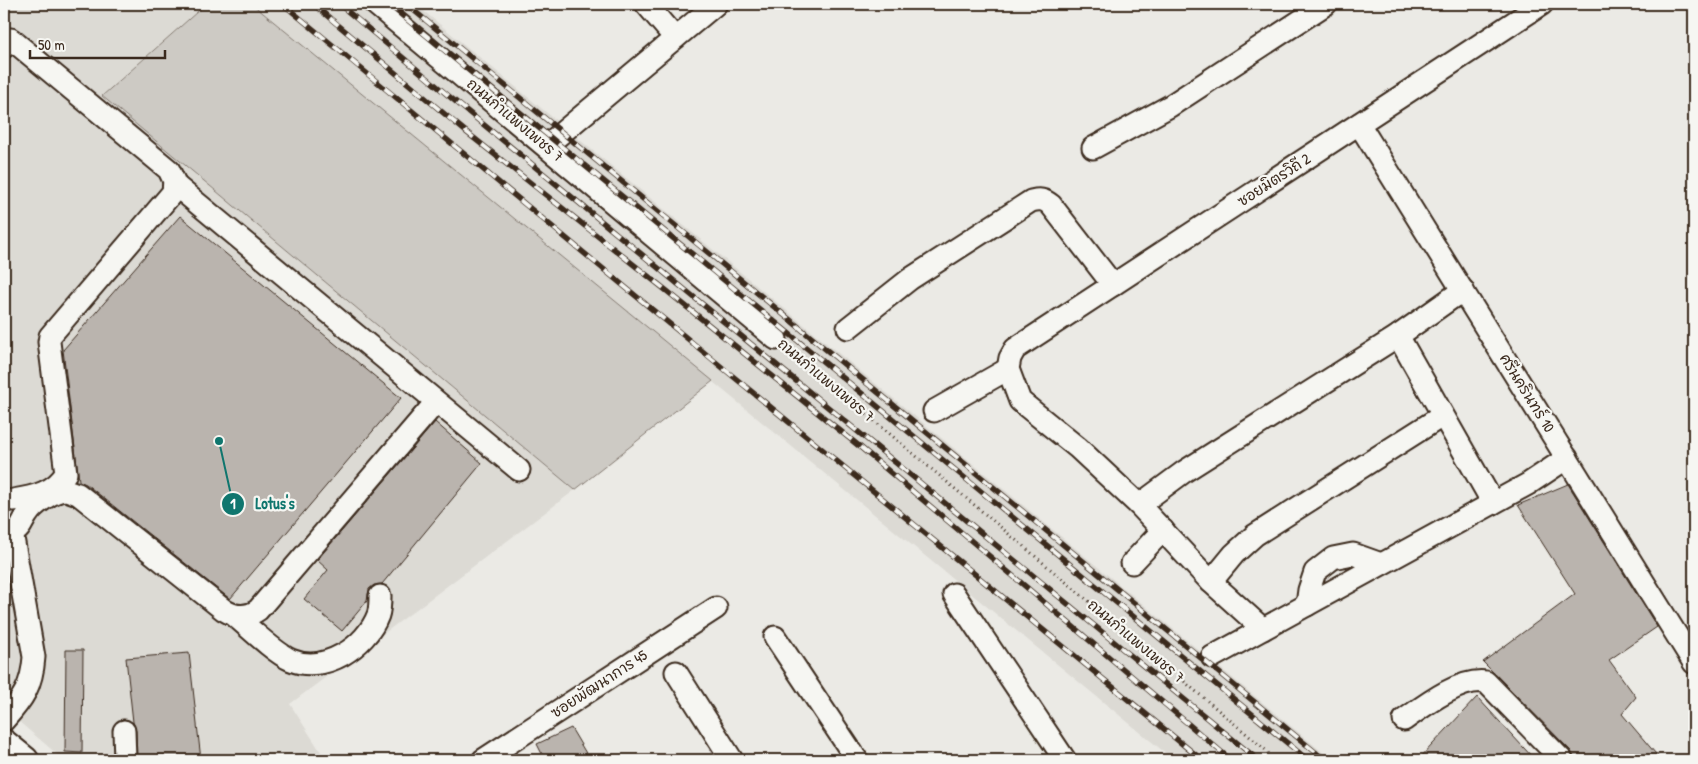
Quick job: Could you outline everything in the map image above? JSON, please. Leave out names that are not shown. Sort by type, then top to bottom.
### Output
[{"type":"main road","points":[[4,743],[25,760]]},
{"type":"street","name":"ถนนกำแพงเพชร 7","points":[[376,4],[776,339]]},
{"type":"street","points":[[646,4],[675,38]]},
{"type":"street","points":[[546,146],[716,4]]},
{"type":"street","points":[[1093,148],[1170,106],[1326,4]]},
{"type":"street","name":"ซอยมิตรวิถี 2","points":[[934,411],[1009,364],[1014,350],[1542,4]]},
{"type":"street","points":[[4,47],[11,39],[169,170],[174,184],[173,192],[50,336],[49,342],[66,473],[59,483],[12,516]]},
{"type":"street","name":"ศรีนครินทร์ 10","points":[[1359,124],[1694,662]]},
{"type":"street","points":[[174,184],[519,470]]},
{"type":"street","points":[[848,328],[910,279],[1031,201],[1039,199],[1045,200],[1051,205],[1113,285]]},
{"type":"street","points":[[1139,505],[1185,471],[1398,336],[1463,290]]},
{"type":"street","points":[[1398,336],[1493,503]]},
{"type":"street","points":[[1009,364],[1020,401],[1078,448],[1139,505],[1211,582],[1263,629]]},
{"type":"street","points":[[234,615],[248,615],[258,610],[436,402]]},
{"type":"street","points":[[1211,582],[1234,554],[1255,535],[1442,416]]},
{"type":"street","points":[[1212,657],[1528,484],[1567,458]]},
{"type":"street","points":[[12,516],[65,490],[78,494],[224,610],[234,615],[283,655],[298,662],[315,664],[348,651],[366,634],[377,618],[380,596]]},
{"type":"street","points":[[4,720],[25,694],[33,673],[34,657],[12,516]]},
{"type":"street","points":[[1132,563],[1163,530]]},
{"type":"street","points":[[1307,605],[1309,590],[1315,572],[1333,558],[1353,554],[1382,564]]},
{"type":"street","points":[[954,594],[1065,760]]},
{"type":"street","name":"ซอยพัฒนาการ 45","points":[[483,760],[716,608]]},
{"type":"street","points":[[775,637],[857,760]]},
{"type":"street","points":[[676,672],[727,759]]},
{"type":"street","points":[[1404,720],[1437,696],[1476,680],[1486,682],[1562,760]]},
{"type":"street","points":[[124,731],[125,760]]},
{"type":"path","name":"ถนนกำแพงเพชร 7","points":[[776,339],[1268,752],[1271,760]]},
{"type":"shaded area","points":[[7,4],[206,4],[102,96],[575,490],[290,704],[326,760],[64,760],[4,709],[4,7]]},
{"type":"shaded area","points":[[206,4],[252,4],[713,381],[575,490],[102,96]]},
{"type":"shaded area","points":[[252,4],[415,4],[1332,760],[1174,760]]},
{"type":"building","points":[[180,216],[401,398],[230,599],[86,484],[79,481],[63,350]]},
{"type":"building","points":[[435,422],[482,463],[382,584],[374,585],[369,589],[367,601],[342,631],[304,599],[328,570],[317,560]]},
{"type":"building","points":[[1568,484],[1657,627],[1609,660],[1636,697],[1622,714],[1661,760],[1575,760],[1571,751],[1483,662],[1575,594],[1518,505]]},
{"type":"building","points":[[66,650],[83,650],[82,753],[65,752]]},
{"type":"building","points":[[189,653],[201,760],[137,760],[136,731],[133,722],[126,658]]},
{"type":"building","points":[[1477,697],[1535,760],[1418,760]]},
{"type":"building","points":[[571,728],[590,760],[545,760],[537,744]]},
{"type":"railway","points":[[283,4],[729,373],[1202,760]]},
{"type":"railway","points":[[313,4],[465,131],[859,446],[1231,760]]},
{"type":"railway","points":[[339,4],[1258,760]]},
{"type":"railway","points":[[388,4],[1308,760]]},
{"type":"railway","points":[[406,4],[1325,760]]},
{"type":"place","name":"Lotus's","points":[[219,441]]}]
